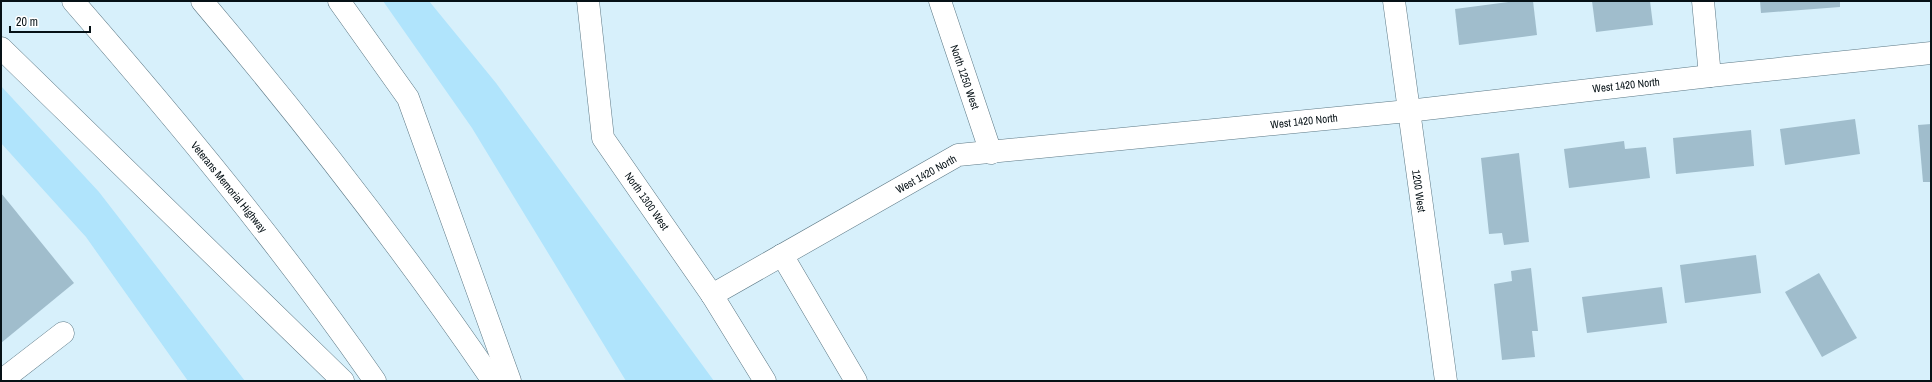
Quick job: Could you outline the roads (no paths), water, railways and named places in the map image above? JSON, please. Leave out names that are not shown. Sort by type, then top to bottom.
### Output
[{"type":"main road","name":"Veterans Memorial Highway","points":[[73,1],[221,174],[328,313],[375,381]]},
{"type":"main road","points":[[202,1],[290,106],[350,183],[493,381]]},
{"type":"main road","points":[[339,1],[408,98],[510,381]]},
{"type":"main road","name":"North 1300 West","points":[[588,1],[603,138],[712,295],[765,381]]},
{"type":"main road","name":"North 1250 West","points":[[940,1],[991,153]]},
{"type":"main road","name":"1200 West","points":[[1394,1],[1446,381]]},
{"type":"main road","points":[[1703,1],[1710,76]]},
{"type":"main road","points":[[1,48],[343,381]]},
{"type":"main road","name":"West 1420 North","points":[[712,295],[958,155],[991,153],[1408,111],[1710,76],[1931,54]]},
{"type":"main road","points":[[782,255],[856,381]]},
{"type":"main road","points":[[1,381],[63,333]]}]
